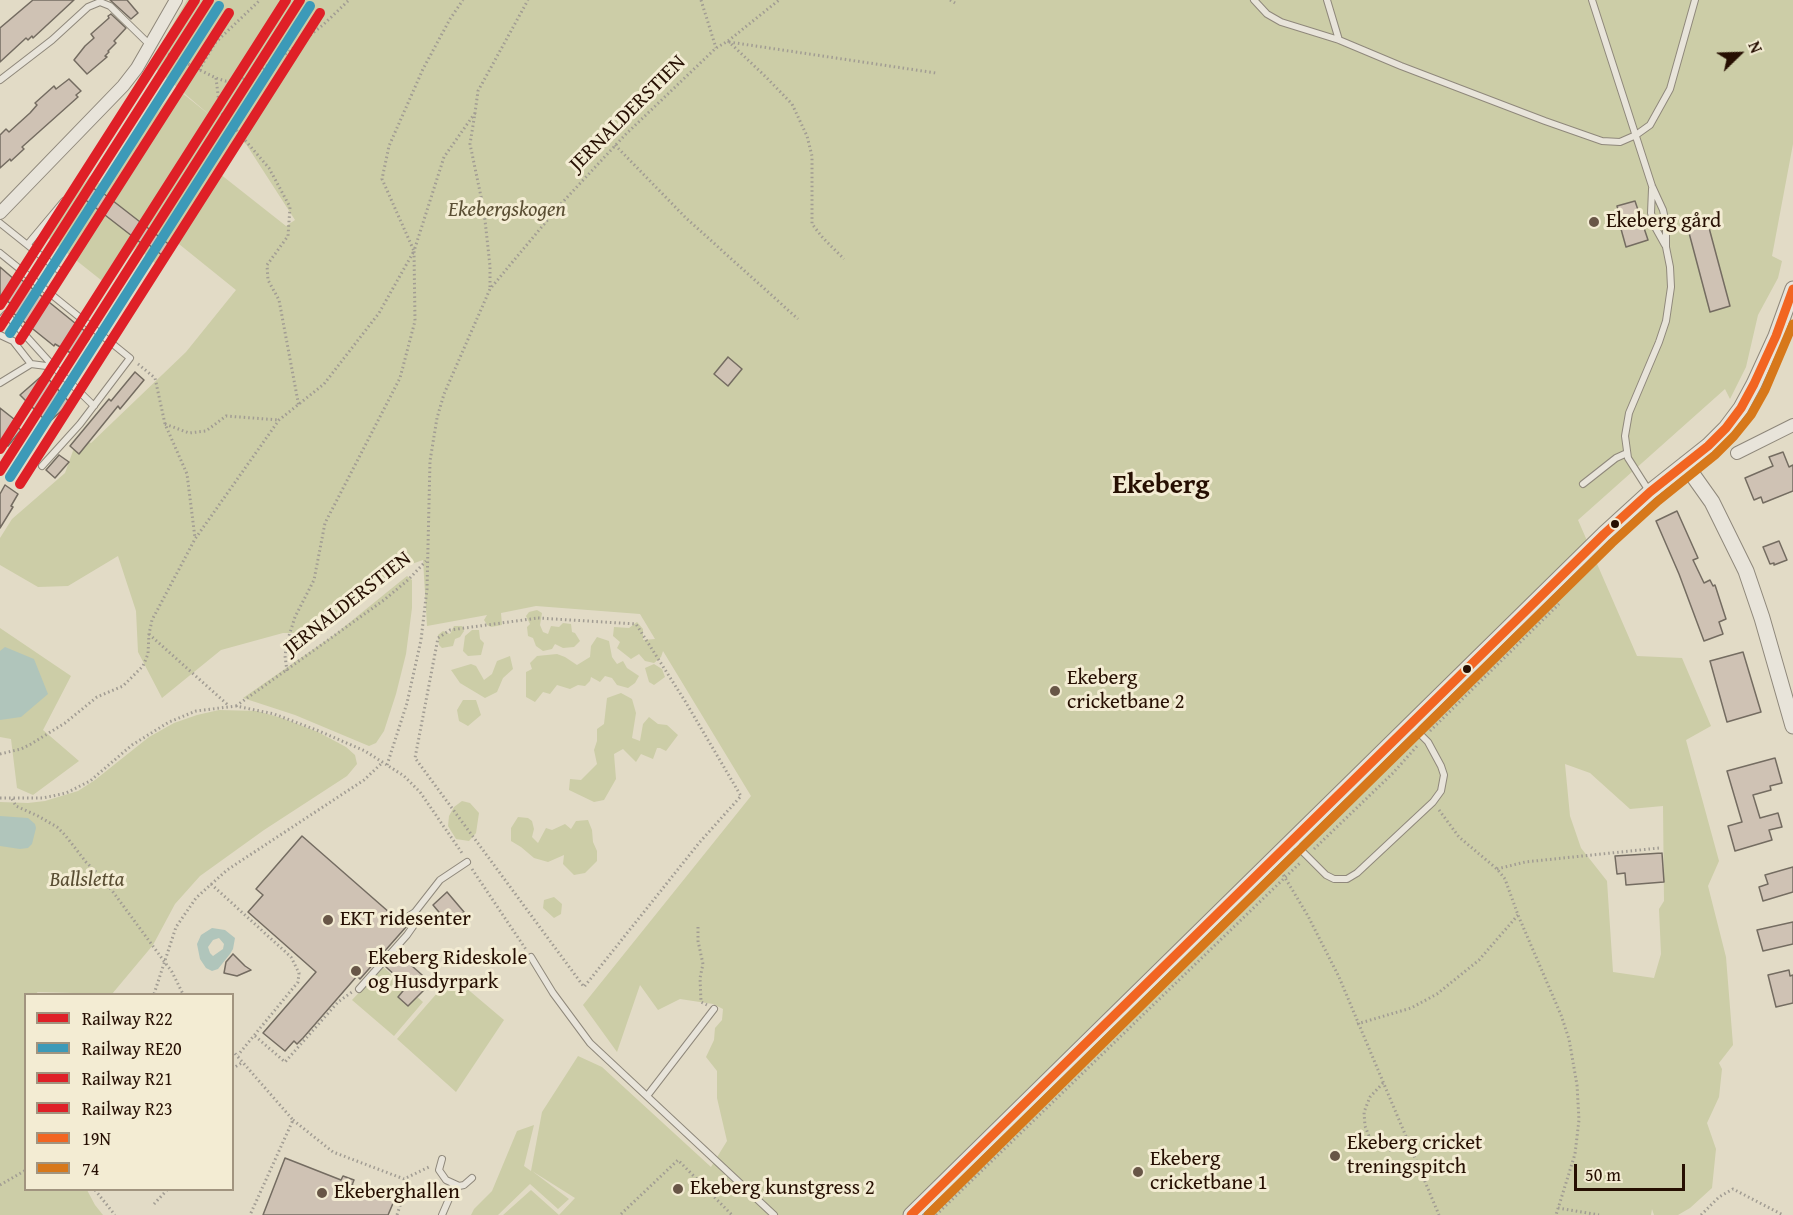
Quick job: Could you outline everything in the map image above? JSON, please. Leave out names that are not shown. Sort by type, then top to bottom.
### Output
[{"type":"street","points":[[0,213],[5,200],[123,86],[176,0]]},
{"type":"street","points":[[911,1215],[1587,550],[1650,492],[1716,438],[1741,408],[1754,384],[1776,336],[1793,289]]},
{"type":"street","points":[[1737,453],[1793,425]]},
{"type":"street","points":[[1685,464],[1712,502],[1746,571],[1793,726]]},
{"type":"lane","points":[[1254,0],[1267,14],[1281,22],[1338,40],[1602,141],[1620,142],[1636,135],[1650,124],[1670,89],[1695,0]]},
{"type":"lane","points":[[1327,0],[1338,40]]},
{"type":"lane","points":[[1592,0],[1666,224],[1671,287],[1666,321],[1629,413],[1625,436],[1627,453],[1634,470],[1650,492]]},
{"type":"lane","points":[[0,80],[52,40],[88,7],[100,2],[110,6],[150,45]]},
{"type":"lane","points":[[1652,186],[1651,213],[1655,227],[1666,246]]},
{"type":"lane","points":[[28,244],[64,201]]},
{"type":"lane","points":[[0,223],[60,271]]},
{"type":"lane","points":[[0,253],[130,358],[94,406],[42,466]]},
{"type":"lane","points":[[0,321],[6,314],[54,367],[94,406]]},
{"type":"lane","points":[[0,335],[12,341],[31,364]]},
{"type":"lane","points":[[0,383],[31,364],[54,367]]},
{"type":"lane","points":[[1583,484],[1616,458],[1627,453]]},
{"type":"lane","points":[[1292,840],[1326,875],[1334,879],[1352,877],[1433,802],[1442,791],[1444,775],[1424,739],[1410,724]]},
{"type":"lane","points":[[404,919],[415,912],[440,880],[467,862]]},
{"type":"lane","points":[[359,989],[407,935],[414,925],[415,912]]},
{"type":"lane","points":[[531,957],[553,993],[590,1043],[774,1215]]},
{"type":"lane","points":[[647,1096],[714,1009]]},
{"type":"lane","points":[[441,1162],[442,1175],[454,1185],[464,1185],[472,1178]]},
{"type":"lane","points":[[442,1215],[454,1185]]},
{"type":"path","points":[[199,70],[215,43],[260,0]]},
{"type":"path","points":[[150,45],[216,78],[238,81],[260,71],[305,40],[349,0]]},
{"type":"path","points":[[287,671],[285,656],[287,642],[295,617],[315,580],[325,523],[400,378],[415,321],[414,251],[382,179],[389,146],[423,69],[450,19],[464,0]]},
{"type":"path","points":[[489,289],[490,266],[484,211],[470,144],[474,113],[478,91],[528,0]]},
{"type":"path","points":[[701,0],[716,48]]},
{"type":"path","name":"JERNALDERSTIEN","points":[[236,706],[384,600],[427,560],[430,461],[436,418],[489,289],[560,205],[615,145],[716,48],[728,41],[778,0]]},
{"type":"path","points":[[950,0],[955,3]]},
{"type":"path","points":[[728,41],[936,73]]},
{"type":"path","points":[[728,41],[792,104],[807,136],[812,156],[812,224],[844,259]]},
{"type":"path","points":[[216,78],[220,111],[268,168],[290,207],[288,236],[267,265],[268,280],[279,300],[299,407]]},
{"type":"path","points":[[0,754],[32,744],[65,723],[97,697],[123,686],[143,666],[148,654],[152,620],[195,540],[279,420],[299,407],[324,384],[379,313],[414,251],[444,157],[474,113]]},
{"type":"path","points":[[615,145],[686,218],[798,319]]},
{"type":"path","points":[[130,358],[155,378],[165,424],[187,474],[195,540]]},
{"type":"path","points":[[165,424],[189,433],[206,431],[226,416],[279,420]]},
{"type":"path","points":[[0,798],[43,798],[66,793],[90,781],[132,746],[169,722],[196,711],[229,706],[274,714],[319,730],[364,751],[387,765],[407,703],[418,658],[424,621],[427,560]]},
{"type":"path","points":[[936,1215],[1393,772],[1441,718],[1559,604]]},
{"type":"path","points":[[538,618],[584,619],[636,624],[741,796],[699,843],[584,987],[415,758],[438,638],[450,630],[538,618]]},
{"type":"path","points":[[149,634],[229,706]]},
{"type":"path","points":[[154,993],[176,927],[184,914],[211,884],[227,870],[364,780],[382,762]]},
{"type":"path","points":[[12,799],[16,806],[57,827],[65,835],[86,862],[105,881],[165,963],[182,993]]},
{"type":"path","points":[[1433,802],[1459,837],[1497,869],[1510,889],[1518,915],[1562,1015],[1576,1074],[1579,1120],[1575,1154],[1556,1215]]},
{"type":"path","points":[[1497,869],[1525,862],[1659,848]]},
{"type":"path","points":[[1285,877],[1339,977],[1440,1215]]},
{"type":"path","points":[[211,884],[291,957],[299,973],[298,982],[238,1055]]},
{"type":"path","points":[[1357,1024],[1411,1008],[1437,994],[1479,960],[1518,915]]},
{"type":"path","points":[[698,927],[698,941],[703,964],[700,978],[701,1002],[714,1009]]},
{"type":"path","points":[[255,1036],[285,1062],[338,1002],[359,989]]},
{"type":"path","points":[[234,1052],[293,1120],[333,1152],[404,1179],[441,1162]]},
{"type":"path","points":[[234,1068],[243,1062]]},
{"type":"path","points":[[1383,1083],[1370,1097],[1365,1112],[1365,1126],[1378,1145],[1389,1150],[1411,1150]]},
{"type":"path","points":[[250,1215],[293,1120]]},
{"type":"path","points":[[621,1214],[678,1160],[732,1215]]},
{"type":"path","points":[[0,1185],[24,1171]]},
{"type":"path","points":[[397,1215],[409,1178]]},
{"type":"path","points":[[1701,1215],[1719,1197],[1733,1189],[1783,1215]]},
{"type":"path","points":[[96,1191],[115,1215]]},
{"type":"path","points":[[154,1204],[166,1191]]},
{"type":"path","points":[[1558,1208],[1599,1215]]},
{"type":"green space","name":"Ekebergskogen","points":[[187,0],[1793,0],[1793,144],[1772,256],[1782,261],[1778,278],[1758,315],[1746,367],[1730,399],[1725,389],[1578,520],[1637,656],[1682,658],[1711,726],[1686,740],[1719,861],[1708,886],[1726,957],[1733,1045],[1719,1063],[1722,1069],[1719,1097],[1707,1123],[1716,1149],[1712,1188],[1690,1208],[1678,1215],[1654,1215],[1652,1209],[1651,1215],[559,1215],[575,1198],[532,1171],[569,1199],[558,1209],[530,1184],[498,1215],[471,1215],[492,1191],[517,1131],[534,1125],[524,1166],[531,1171],[542,1112],[578,1056],[602,1067],[711,1167],[727,1141],[717,1098],[717,1071],[706,1057],[714,1040],[715,1028],[722,1020],[723,1009],[713,1004],[680,999],[658,1010],[640,985],[617,1052],[583,1005],[751,796],[663,651],[661,657],[654,663],[645,661],[639,654],[631,659],[617,648],[620,642],[613,636],[614,627],[629,628],[637,622],[643,629],[643,640],[655,639],[640,614],[536,606],[501,613],[502,625],[491,627],[487,625],[484,620],[487,615],[427,626],[423,560],[406,566],[321,633],[283,633],[221,650],[162,698],[138,652],[136,611],[118,556],[68,586],[38,587],[0,565],[0,538],[12,519],[65,473],[78,437],[91,443],[186,352],[236,290],[174,240],[156,264],[136,247],[106,284],[43,234],[90,176],[100,184],[176,88],[212,117],[150,64]],"holes":[[[240,139],[246,144],[295,220],[286,226],[215,170]],[[1565,764],[1590,773],[1630,809],[1663,806],[1664,901],[1659,909],[1661,954],[1654,978],[1613,972],[1607,881],[1581,848],[1570,816]]]},
{"type":"green space","points":[[407,576],[412,580],[412,608],[406,654],[384,731],[376,743],[369,746],[295,715],[243,698],[334,635]]},
{"type":"green space","points":[[537,610],[542,613],[540,625],[543,632],[548,634],[551,626],[571,624],[572,632],[580,641],[574,647],[563,648],[555,644],[552,649],[543,651],[536,646],[533,638],[528,636],[527,627],[530,624],[526,616],[529,612]]},
{"type":"green space","points":[[454,626],[462,626],[464,631],[460,637],[455,639],[453,646],[442,648],[439,645],[438,635],[443,631],[450,634]]},
{"type":"green space","points":[[0,628],[71,676],[43,730],[79,761],[33,795],[17,788],[11,739],[0,737]]},
{"type":"green space","points":[[472,630],[479,630],[480,639],[484,643],[481,655],[468,656],[463,651],[465,636]]},
{"type":"green space","points":[[597,637],[609,641],[612,657],[617,664],[623,661],[627,668],[639,676],[635,683],[628,688],[617,685],[612,678],[605,676],[600,682],[591,677],[585,686],[578,685],[570,689],[557,685],[550,694],[543,692],[535,702],[526,697],[526,672],[532,669],[530,663],[537,656],[557,654],[577,665],[590,657],[591,646]]},
{"type":"green space","points":[[510,656],[513,669],[503,678],[497,692],[485,698],[460,683],[451,670],[471,664],[476,666],[484,680],[492,674],[497,661]]},
{"type":"green space","points":[[654,664],[662,669],[665,677],[654,685],[649,682],[645,668]]},
{"type":"green space","points":[[621,693],[632,699],[636,713],[632,738],[640,741],[643,724],[649,717],[658,724],[667,725],[678,735],[666,751],[657,748],[653,759],[641,754],[636,762],[623,749],[614,754],[616,779],[604,800],[594,802],[569,790],[570,779],[581,780],[597,764],[594,750],[597,729],[604,724],[607,698]]},
{"type":"green space","points":[[463,700],[476,700],[481,715],[468,726],[459,721],[457,710]]},
{"type":"green space","name":"Ballsletta","points":[[219,710],[257,711],[282,718],[318,732],[346,747],[355,755],[357,764],[347,776],[264,830],[200,876],[175,904],[153,945],[113,993],[24,993],[24,1191],[88,1191],[103,1215],[0,1215],[0,802],[45,801],[78,791],[149,737],[174,723]]},
{"type":"green space","points":[[462,801],[470,803],[479,813],[476,833],[469,841],[456,839],[448,826],[449,816],[454,807]]},
{"type":"green space","points":[[518,817],[532,821],[534,829],[532,837],[538,843],[546,828],[552,830],[565,824],[571,829],[576,821],[588,820],[597,851],[597,861],[585,873],[574,875],[563,864],[564,855],[548,862],[534,858],[511,841],[511,828]]},
{"type":"green space","points":[[554,897],[562,904],[561,914],[554,918],[543,908],[544,900]]},
{"type":"green space","points":[[383,967],[423,1002],[394,1036],[352,1000]]},
{"type":"green space","points":[[452,976],[504,1020],[456,1092],[397,1039]]},
{"type":"green space","points":[[531,1190],[559,1215],[503,1215]]},
{"type":"shaded area","points":[[5,647],[34,659],[48,694],[21,717],[0,720],[0,651]]},
{"type":"shaded area","points":[[0,816],[28,818],[35,824],[32,844],[28,848],[0,846]]},
{"type":"shaded area","points":[[212,928],[225,930],[235,938],[233,949],[218,969],[212,971],[206,968],[200,959],[197,944],[201,935]],"holes":[[[219,938],[224,944],[223,949],[213,956],[210,953],[208,947],[213,940]]]},
{"type":"building","points":[[33,0],[74,0],[33,38],[32,36],[28,40],[26,38],[0,62],[0,28]]},
{"type":"building","points":[[110,0],[127,0],[138,13],[131,19]]},
{"type":"building","points":[[111,14],[126,28],[114,41],[116,43],[108,51],[105,56],[107,57],[87,74],[74,60],[94,38],[91,34]]},
{"type":"building","points":[[69,79],[81,91],[76,95],[78,97],[22,147],[24,149],[11,161],[10,159],[0,168],[0,135],[6,129],[9,132],[30,113],[37,105],[35,103],[54,86],[56,89]]},
{"type":"building","points":[[92,187],[171,246],[163,256],[143,240],[141,243],[83,198]]},
{"type":"building","points":[[1635,201],[1648,240],[1626,247],[1616,211],[1617,206]]},
{"type":"building","points":[[1708,224],[1730,306],[1710,312],[1688,229]]},
{"type":"building","points":[[0,267],[15,280],[18,277],[86,332],[84,334],[89,339],[76,356],[55,344],[54,346],[13,313],[14,311],[9,308],[12,305],[0,295]]},
{"type":"building","points":[[728,357],[742,369],[728,386],[714,374]]},
{"type":"building","points":[[135,372],[144,380],[120,409],[118,406],[79,454],[70,446]]},
{"type":"building","points":[[44,374],[70,403],[48,423],[20,395]]},
{"type":"building","points":[[0,408],[19,423],[16,426],[21,430],[8,446],[0,441]]},
{"type":"building","points":[[1783,452],[1789,467],[1793,465],[1793,491],[1763,503],[1761,497],[1754,500],[1745,478],[1773,466],[1769,457]]},
{"type":"building","points":[[59,455],[69,462],[55,478],[46,470]]},
{"type":"building","points":[[5,485],[18,494],[0,528],[0,494]]},
{"type":"building","points":[[1677,511],[1698,558],[1693,560],[1704,583],[1710,580],[1713,586],[1715,585],[1726,619],[1719,622],[1723,634],[1704,641],[1656,521]]},
{"type":"building","points":[[1779,541],[1787,560],[1774,565],[1774,563],[1770,564],[1763,547]]},
{"type":"building","points":[[1743,652],[1761,712],[1727,722],[1710,661]]},
{"type":"building","points":[[1775,758],[1782,783],[1770,786],[1771,790],[1753,795],[1760,818],[1778,813],[1782,827],[1769,830],[1772,840],[1735,851],[1728,826],[1742,822],[1727,771]]},
{"type":"building","name":"EKT ridesenter","points":[[302,836],[406,927],[360,979],[357,976],[303,1038],[297,1044],[294,1041],[285,1051],[263,1033],[316,972],[248,912],[263,895],[256,889]]},
{"type":"building","points":[[1662,853],[1664,882],[1626,885],[1625,873],[1617,874],[1615,856]]},
{"type":"building","points":[[1793,867],[1793,892],[1763,901],[1759,887],[1768,884],[1765,875]]},
{"type":"building","points":[[447,892],[464,912],[449,924],[433,905]]},
{"type":"building","points":[[1793,922],[1793,944],[1763,951],[1757,930]]},
{"type":"building","points":[[400,951],[414,964],[412,966],[431,983],[408,1006],[398,997],[407,986],[386,967]]},
{"type":"building","points":[[233,954],[251,970],[237,976],[224,973],[226,962]]},
{"type":"building","points":[[1789,970],[1790,976],[1793,975],[1793,1003],[1776,1007],[1768,975]]},
{"type":"building","name":"Ekeberghallen","points":[[285,1158],[341,1180],[343,1176],[354,1180],[352,1185],[394,1201],[388,1215],[263,1215]]},
{"type":"rail line","name":"R21","points":[[0,305],[195,0]]},
{"type":"rail line","name":"R22","points":[[0,327],[209,0]]},
{"type":"rail line","name":"R21","points":[[0,449],[286,0]]},
{"type":"rail line","name":"R22","points":[[0,471],[300,0]]},
{"type":"rail line","name":"RE20","points":[[10,333],[219,6]]},
{"type":"rail line","name":"RE20","points":[[10,477],[310,6]]},
{"type":"rail line","name":"R23","points":[[20,340],[229,13]]},
{"type":"rail line","name":"R23","points":[[20,484],[320,13]]},
{"type":"transit line","name":"19N","points":[[911,1215],[1604,534],[1726,428],[1741,408],[1754,384],[1776,336],[1793,289]]},
{"type":"transit line","name":"74","points":[[928,1215],[1612,543],[1734,436],[1751,415],[1765,390],[1793,324]]},
{"type":"place","name":"Ekeberg gård","points":[[1594,222]]},
{"type":"place","name":"Ekeberg cricketbane 2","points":[[1055,691]]},
{"type":"place","name":"EKT ridesenter","points":[[328,920]]},
{"type":"place","name":"Ekeberg Rideskole og Husdyrpark","points":[[356,971]]},
{"type":"place","name":"Ekeberg cricket treningspitch","points":[[1335,1156]]},
{"type":"place","name":"Ekeberg cricketbane 1","points":[[1138,1172]]},
{"type":"place","name":"Ekeberg kunstgress 2","points":[[678,1189]]},
{"type":"place","name":"Ekeberghallen","points":[[322,1193]]},
{"type":"district","name":"Ekeberg","points":[[1161,486]]}]
